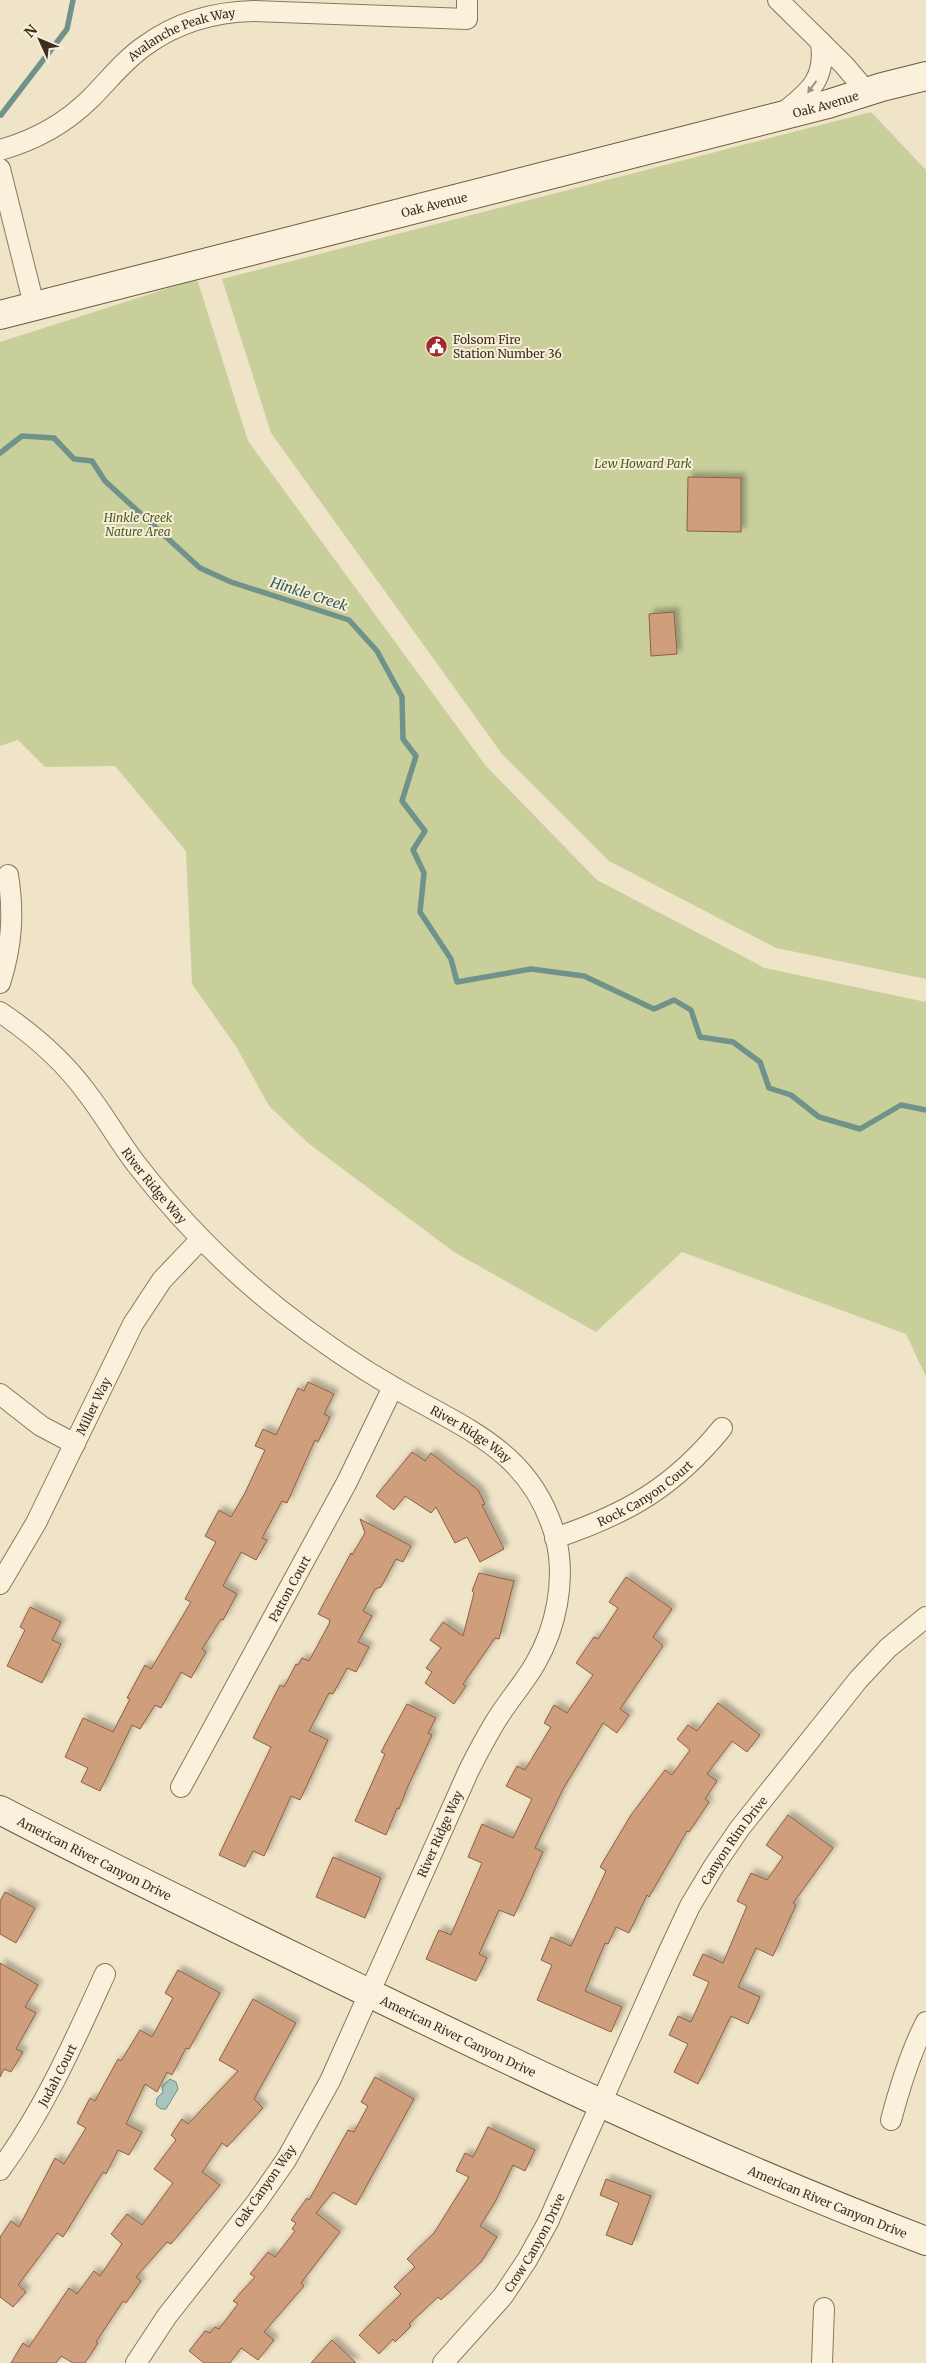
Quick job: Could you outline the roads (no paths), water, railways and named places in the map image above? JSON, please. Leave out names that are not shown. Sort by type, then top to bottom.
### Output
[{"type":"main road","name":"Oak Avenue","points":[[0,315],[776,118],[926,76]]},
{"type":"main road","name":"American River Canyon Drive","points":[[0,1810],[134,1880],[600,2104],[793,2188],[926,2241]]},
{"type":"street","name":"Avalanche Peak Way","points":[[0,150],[46,133],[70,118],[146,45],[205,8],[467,19],[467,0]]},
{"type":"street","points":[[778,0],[844,65],[867,92]]},
{"type":"street","points":[[776,118],[804,96],[816,82],[824,59],[821,42]]},
{"type":"street","points":[[0,169],[34,305]]},
{"type":"street","points":[[0,983],[9,952],[12,927],[12,901],[8,875]]},
{"type":"street","name":"River Ridge Way","points":[[0,1012],[24,1028],[48,1048],[69,1070],[135,1163],[170,1206],[227,1265],[280,1310],[393,1387],[481,1436],[508,1457],[521,1470],[540,1499],[555,1538],[559,1581],[558,1599],[549,1634],[534,1666],[494,1724],[469,1770],[369,1993]]},
{"type":"street","name":"Miller Way","points":[[0,1584],[36,1523],[146,1301],[162,1280],[201,1239]]},
{"type":"street","name":"Patton Court","points":[[180,1787],[347,1482],[393,1387]]},
{"type":"street","points":[[0,1394],[41,1426],[75,1444]]},
{"type":"street","name":"Rock Canyon Court","points":[[555,1538],[598,1523],[652,1494],[677,1476],[722,1428]]},
{"type":"street","name":"Canyon Rim Drive","points":[[600,2104],[690,1906],[714,1866],[740,1828],[858,1680],[888,1648],[926,1617]]},
{"type":"street","name":"Judah Court","points":[[0,2170],[54,2083],[105,1974]]},
{"type":"street","name":"Oak Canyon Way","points":[[136,2363],[167,2316],[256,2203],[286,2160],[330,2081],[369,1993]]},
{"type":"street","points":[[891,2120],[900,2086],[916,2041],[926,2022]]},
{"type":"street","name":"Crow Canyon Drive","points":[[442,2363],[503,2296],[527,2260],[548,2222],[600,2104]]},
{"type":"street","points":[[822,2363],[824,2308]]},
{"type":"water","points":[[170,2079],[176,2082],[178,2089],[166,2109],[161,2109],[156,2105],[157,2098],[163,2092],[162,2086]]},
{"type":"waterway","name":"Hinkle Creek","points":[[1,115],[67,29],[73,0]]},
{"type":"waterway","name":"Hinkle Creek","points":[[0,453],[22,436],[54,438],[74,459],[92,461],[105,481],[200,568],[231,582],[349,620],[377,651],[402,697],[403,739],[416,756],[402,801],[425,831],[413,850],[424,873],[420,912],[451,959],[457,982],[531,969],[584,976],[654,1009],[674,1000],[691,1010],[700,1037],[733,1042],[760,1062],[769,1088],[791,1095],[819,1117],[860,1129],[901,1105],[926,1110]]},
{"type":"place","name":"Folsom Fire Station Number 36","points":[[437,346]]},
{"type":"park label","name":"Lew Howard Park","points":[[643,463]]},
{"type":"park label","name":"Hinkle Creek Nature Area","points":[[138,524]]}]
